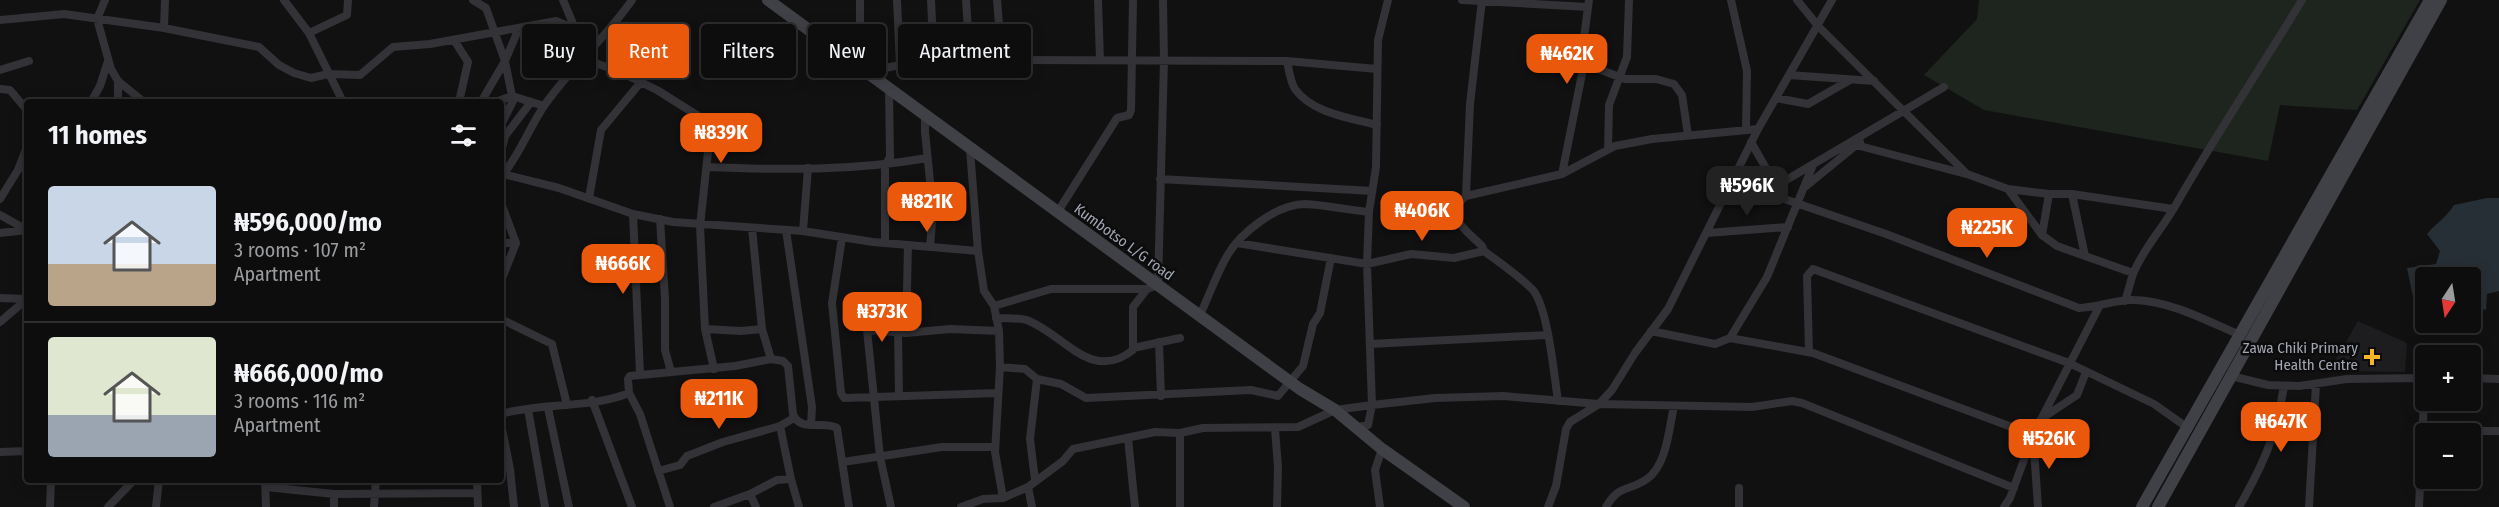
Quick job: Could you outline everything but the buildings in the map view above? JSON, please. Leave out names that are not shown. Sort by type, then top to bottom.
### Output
[{"type":"street","points":[[105,0],[97,19],[108,60],[118,81],[118,99]]},
{"type":"street","points":[[164,28],[165,0]]},
{"type":"street","points":[[284,0],[309,33],[341,99]]},
{"type":"street","points":[[309,33],[348,15],[348,0]]},
{"type":"street","points":[[473,0],[486,8],[505,62],[514,97],[504,119]]},
{"type":"street","points":[[563,0],[573,24]]},
{"type":"street","points":[[596,43],[618,20],[632,0]]},
{"type":"street","name":"Kumbotso L/G road","points":[[768,0],[808,29]]},
{"type":"street","points":[[860,0],[861,24]]},
{"type":"street","points":[[897,0],[898,24]]},
{"type":"street","points":[[931,0],[932,24]]},
{"type":"street","points":[[966,0],[968,24]]},
{"type":"street","points":[[997,0],[999,24]]},
{"type":"street","points":[[1098,0],[1100,60]]},
{"type":"street","points":[[1057,213],[1117,118],[1129,115],[1133,60],[1133,0]]},
{"type":"street","points":[[1133,348],[1133,307],[1153,287],[1160,179],[1164,60],[1163,0]]},
{"type":"street","points":[[1358,428],[1368,425],[1372,405],[1367,264],[1369,212],[1376,167],[1378,40],[1388,0]]},
{"type":"street","points":[[1462,0],[1588,4],[1582,63],[1562,174]]},
{"type":"street","points":[[1608,149],[1609,105],[1627,57],[1629,0]]},
{"type":"street","points":[[1731,0],[1747,71],[1746,130]]},
{"type":"street","points":[[1797,0],[1818,26],[1967,174]]},
{"type":"street","points":[[1548,507],[1556,486],[1566,429],[1576,417],[1599,404],[1612,390],[1668,309],[1751,142],[1832,0]]},
{"type":"street","points":[[2125,301],[2133,273],[2202,157],[2223,128],[2302,0]]},
{"type":"street","points":[[2142,507],[2430,0]]},
{"type":"street","points":[[2158,507],[2441,0]]},
{"type":"street","points":[[1466,196],[1470,104],[1482,1]]},
{"type":"street","points":[[0,20],[64,14],[164,28],[259,47],[294,73],[311,78],[328,74],[360,75],[393,47],[454,40],[522,27]]},
{"type":"street","points":[[540,24],[556,21],[563,24]]},
{"type":"street","points":[[483,99],[505,62],[519,28]]},
{"type":"street","points":[[454,40],[468,63],[460,99]]},
{"type":"street","points":[[93,99],[100,86],[108,60]]},
{"type":"street","points":[[1031,60],[1287,61],[1377,69]]},
{"type":"street","points":[[0,70],[28,61]]},
{"type":"street","points":[[1287,61],[1294,87],[1302,97],[1317,107],[1377,125]]},
{"type":"street","points":[[1582,63],[1618,77],[1656,79],[1674,84],[1682,95],[1688,135]]},
{"type":"street","points":[[596,64],[640,82],[711,124],[700,226],[705,329],[714,369]]},
{"type":"street","points":[[1789,75],[1874,81]]},
{"type":"street","points":[[504,172],[544,106],[566,78]]},
{"type":"street","name":"Kumbotso L/G road","points":[[875,78],[1153,287],[1200,315],[1291,382],[1335,410],[1382,449],[1464,507]]},
{"type":"street","points":[[1776,98],[1808,104],[1851,80]]},
{"type":"street","points":[[118,81],[140,99]]},
{"type":"street","points":[[589,198],[602,130],[640,82]]},
{"type":"street","points":[[1776,186],[1944,87]]},
{"type":"street","points":[[885,243],[885,166],[890,157],[889,88]]},
{"type":"street","points":[[0,89],[10,90],[24,106]]},
{"type":"street","points":[[504,100],[514,97],[544,106]]},
{"type":"street","points":[[504,138],[531,102]]},
{"type":"street","points":[[925,115],[933,210],[930,247]]},
{"type":"street","points":[[1803,189],[1884,123]]},
{"type":"street","points":[[1558,401],[1539,298],[1532,289],[1485,251],[1455,214],[1458,203],[1466,196],[1562,174],[1585,164],[1594,155],[1608,149],[1652,139],[1758,129]]},
{"type":"street","points":[[1751,142],[1783,199]]},
{"type":"street","points":[[1856,145],[1967,174],[2008,189],[2072,194],[2173,209]]},
{"type":"street","points":[[970,150],[978,251],[984,291],[994,306],[999,331],[1000,367],[995,447],[996,471],[1003,498]]},
{"type":"street","points":[[0,199],[18,170],[24,155]]},
{"type":"street","points":[[707,167],[885,166],[927,158]]},
{"type":"street","points":[[1730,338],[1767,277],[1813,165]]},
{"type":"street","points":[[803,231],[807,168]]},
{"type":"street","points":[[504,176],[589,198],[633,214],[700,226],[803,231],[885,243],[978,251]]},
{"type":"street","points":[[1160,179],[1372,191]]},
{"type":"street","points":[[2008,189],[2043,235],[2057,246],[2133,273]]},
{"type":"street","points":[[1728,191],[1767,193],[1887,234],[2079,308],[2137,300],[2178,309],[2240,335]]},
{"type":"street","points":[[2043,235],[2049,194]]},
{"type":"street","points":[[2072,194],[2085,256]]},
{"type":"street","points":[[1200,315],[1227,255],[1272,213],[1287,206],[1304,204],[1369,212]]},
{"type":"street","points":[[504,211],[516,243],[504,273]]},
{"type":"street","points":[[0,214],[24,228]]},
{"type":"street","points":[[633,214],[640,374]]},
{"type":"street","points":[[660,219],[665,299],[665,350],[671,372]]},
{"type":"street","points":[[1707,233],[1788,227]]},
{"type":"street","points":[[752,228],[762,329],[771,359]]},
{"type":"street","points":[[0,233],[24,230]]},
{"type":"street","points":[[786,230],[812,407],[811,425]]},
{"type":"street","points":[[842,238],[832,303],[841,393],[844,398],[998,393]]},
{"type":"street","points":[[504,243],[516,243]]},
{"type":"street","points":[[1238,243],[1367,264],[1411,254],[1454,258],[1485,251]]},
{"type":"street","points":[[899,396],[908,245]]},
{"type":"street","points":[[1000,367],[1025,369],[1037,380],[1061,384],[1086,398],[1251,390],[1278,396],[1303,366],[1313,324],[1320,314],[1331,258]]},
{"type":"street","points":[[1809,352],[1808,276],[1813,269],[2069,363],[2154,404],[2188,428]]},
{"type":"street","points":[[994,306],[1051,289],[1153,287]]},
{"type":"street","points":[[0,298],[24,299]]},
{"type":"street","points":[[0,322],[24,302]]},
{"type":"street","points":[[2004,507],[2033,435],[2099,307]]},
{"type":"street","points":[[996,318],[1027,320],[1051,333],[1074,352],[1090,358],[1109,361],[1124,358],[1133,348],[1180,338]]},
{"type":"street","points":[[504,320],[552,344],[567,405]]},
{"type":"street","points":[[705,329],[741,331],[762,329]]},
{"type":"street","points":[[891,507],[880,457],[866,332],[871,329],[902,333],[950,329],[999,331]]},
{"type":"street","points":[[1651,331],[1715,344],[1730,338],[1809,352],[2033,435]]},
{"type":"street","points":[[1370,344],[1547,335]]},
{"type":"street","points":[[1158,342],[1161,396]]},
{"type":"street","points":[[670,507],[639,414],[629,393],[628,376],[714,369],[771,359],[783,361],[788,366],[794,418],[798,423],[831,425],[837,428],[849,507]]},
{"type":"street","points":[[2041,420],[2077,395],[2086,372]]},
{"type":"street","points":[[2231,376],[2268,385],[2284,386],[2347,379],[2415,378]]},
{"type":"street","points":[[2481,378],[2499,379]]},
{"type":"street","points":[[1032,507],[1030,439],[1037,380]]},
{"type":"street","points":[[2309,507],[2316,384]]},
{"type":"street","points":[[2240,507],[2265,461],[2279,420],[2284,386]]},
{"type":"street","points":[[504,414],[592,400],[607,401],[629,393]]},
{"type":"street","points":[[961,507],[984,499],[1003,498],[1032,483],[1063,461],[1073,449],[1155,432],[1180,433],[1203,428],[1298,427],[1335,410],[1458,397],[1503,396],[1599,404],[1674,406],[1752,407],[1792,401],[1802,403],[2013,488]]},
{"type":"street","points":[[592,400],[632,507]]},
{"type":"street","points":[[1606,507],[1615,493],[1647,479],[1655,471],[1661,460],[1674,406]]},
{"type":"street","points":[[548,408],[569,507]]},
{"type":"street","points":[[528,410],[545,507]]},
{"type":"street","points":[[658,471],[680,465],[687,456],[723,442],[780,426],[794,418]]},
{"type":"street","points":[[780,426],[799,507]]},
{"type":"street","points":[[1275,429],[1278,467],[1277,507]]},
{"type":"street","points":[[2481,431],[2499,431]]},
{"type":"street","points":[[1180,433],[1180,507]]},
{"type":"street","points":[[2033,435],[2038,507]]},
{"type":"street","points":[[1128,438],[1135,507]]},
{"type":"street","points":[[504,439],[514,507]]},
{"type":"street","points":[[843,462],[942,447],[995,447]]},
{"type":"street","points":[[1380,507],[1376,470],[1382,449]]},
{"type":"street","points":[[0,452],[24,451]]},
{"type":"street","points":[[714,507],[750,494],[777,480],[791,479]]},
{"type":"street","points":[[50,507],[51,483]]},
{"type":"street","points":[[108,507],[131,483]]},
{"type":"street","points":[[156,507],[159,483]]},
{"type":"street","points":[[374,507],[376,483]]},
{"type":"street","points":[[477,483],[478,507]]},
{"type":"street","points":[[266,507],[266,484],[334,494],[374,492],[477,494]]},
{"type":"street","points":[[1739,488],[1739,507]]},
{"type":"street","points":[[2419,507],[2421,489]]},
{"type":"street","points":[[334,494],[334,507]]},
{"type":"street","points":[[750,494],[756,507]]},
{"type":"shaded area","points":[[1979,0],[2420,0],[2357,110],[2280,105],[2268,161],[1984,110],[1924,75],[1977,19]]},
{"type":"shaded area","points":[[2487,198],[2499,198],[2499,291],[2487,294],[2486,310],[2481,309],[2481,267],[2415,267],[2415,306],[2407,268],[2436,264],[2440,251],[2427,234],[2454,205]]},
{"type":"shaded area","name":"Zawa Chiki Primary Health Centre","points":[[2358,321],[2407,343],[2405,372],[2329,371]]},
{"type":"place","name":"Zawa Chiki Primary Health Centre","points":[[2372,357]]}]
